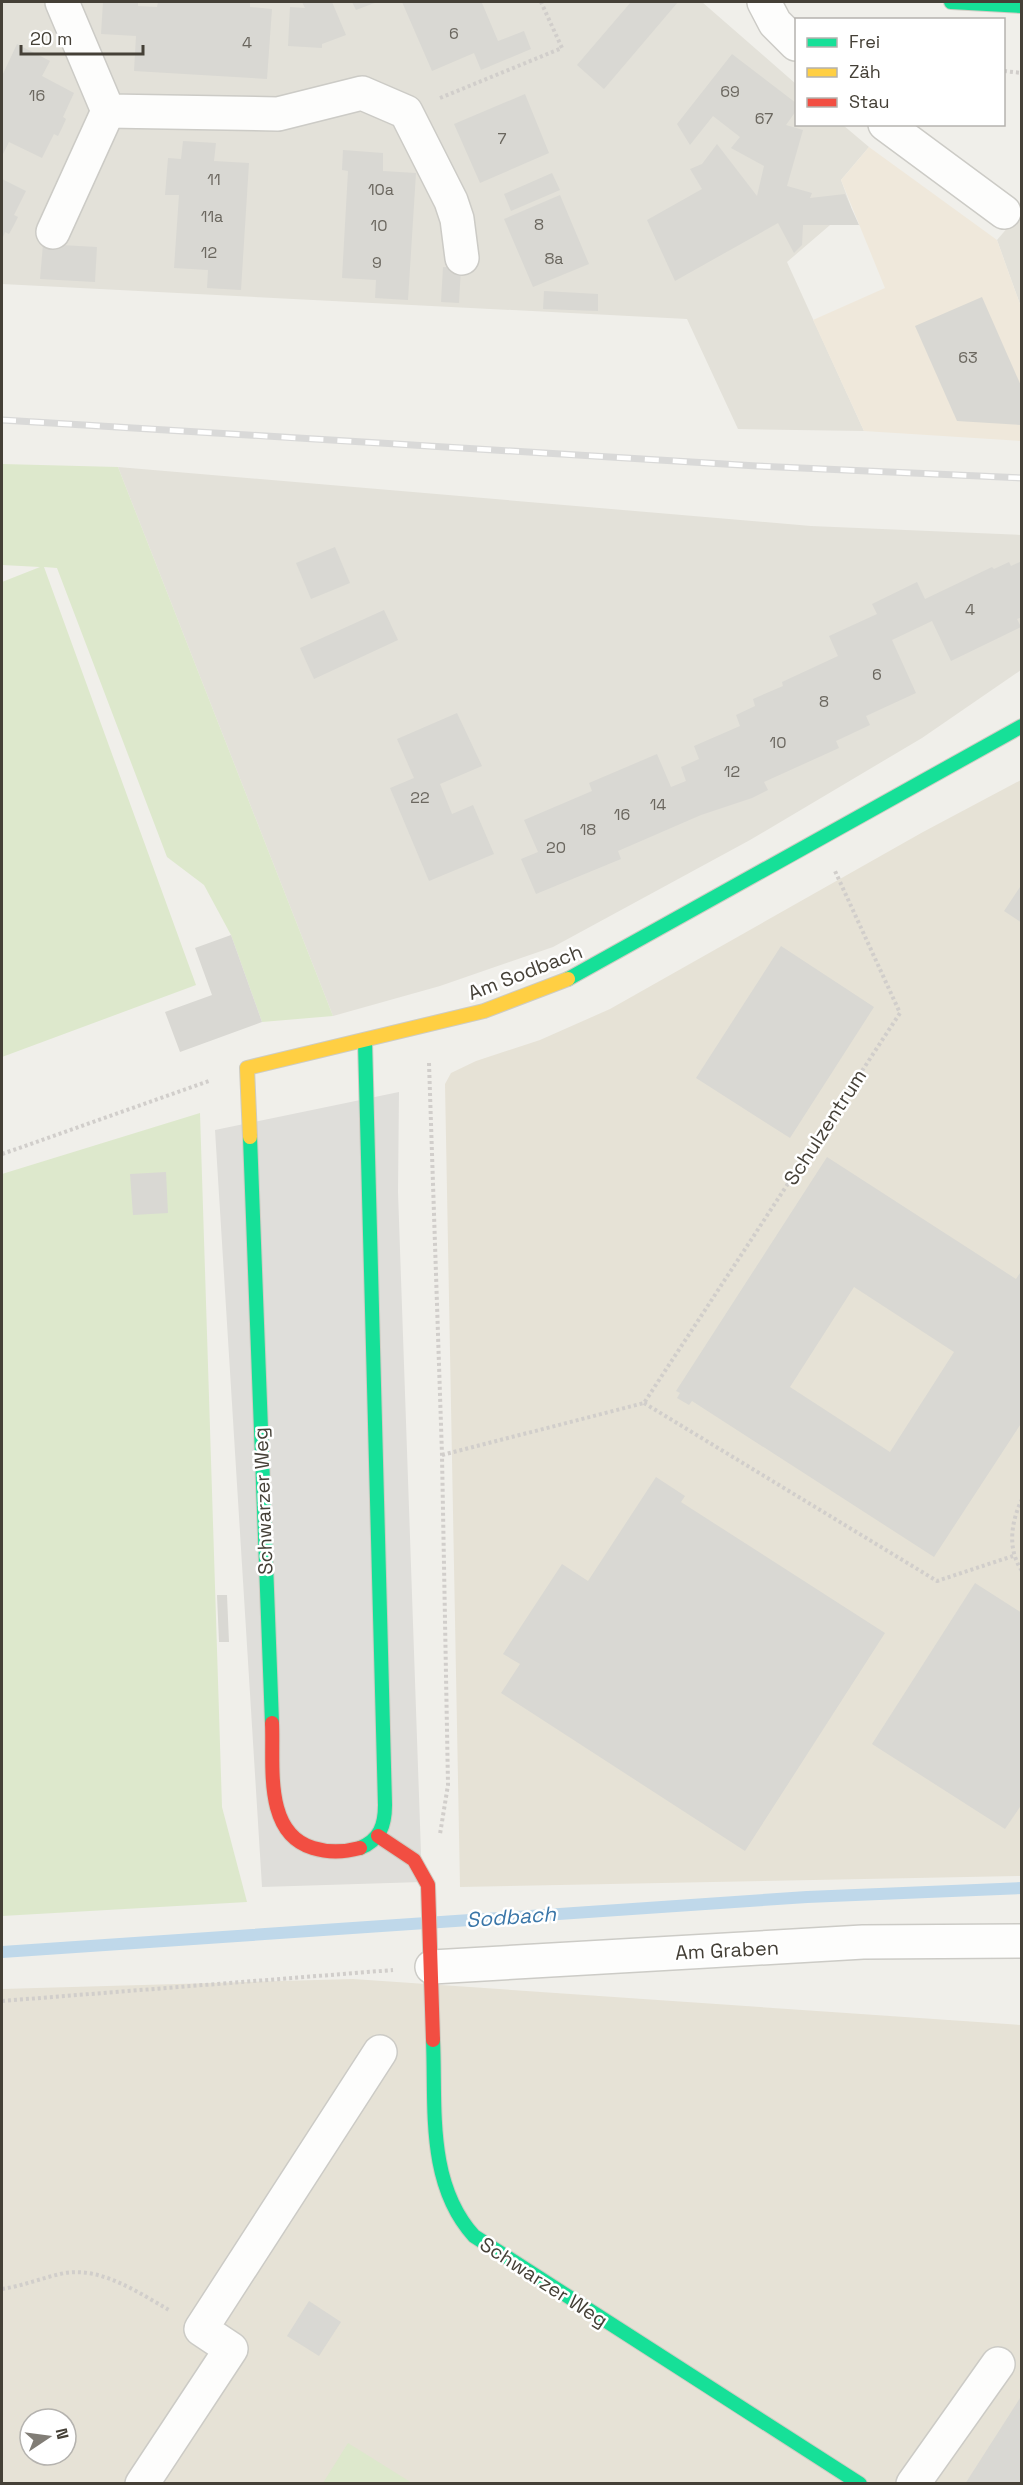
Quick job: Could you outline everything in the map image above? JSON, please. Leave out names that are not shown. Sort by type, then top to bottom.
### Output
[{"type":"street","points":[[53,232],[108,111],[62,2]]},
{"type":"street","points":[[764,2],[775,22],[795,43]]},
{"type":"street","points":[[951,2],[1022,6]]},
{"type":"street","points":[[108,111],[278,114],[362,93],[406,112],[451,201],[457,219],[462,258]]},
{"type":"street","points":[[888,126],[1004,212]]},
{"type":"street","name":"Am Sodbach","points":[[247,1068],[484,1011],[586,971],[1022,726]]},
{"type":"street","points":[[365,1041],[386,1795],[384,1818],[378,1836]]},
{"type":"street","name":"Schwarzer Weg","points":[[247,1068],[276,1807],[285,1828],[299,1842],[326,1850],[351,1849],[371,1842],[378,1836],[414,1860],[428,1885],[437,2149],[445,2191],[465,2228],[485,2246],[860,2484]]},
{"type":"street","name":"Am Graben","points":[[432,1967],[863,1942],[1022,1941]]},
{"type":"street","points":[[142,2484],[231,2349],[201,2329],[380,2052]]},
{"type":"street","points":[[913,2484],[998,2364]]},
{"type":"path","points":[[406,112],[562,48],[541,2]]},
{"type":"path","points":[[1005,71],[1022,73]]},
{"type":"path","name":"Schulzentrum","points":[[644,1403],[900,1013],[820,838]]},
{"type":"path","points":[[427,1026],[442,1455],[448,1785],[445,1813],[428,1885]]},
{"type":"path","points":[[2,1154],[247,1068]]},
{"type":"path","points":[[442,1455],[644,1403],[937,1581],[1013,1556]]},
{"type":"path","points":[[1022,1499],[1012,1528],[1013,1556],[1022,1571]]},
{"type":"path","points":[[2,2001],[432,1967]]},
{"type":"path","points":[[2,2289],[66,2273],[92,2274],[135,2291],[201,2329]]},
{"type":"shaded area","points":[[2,2],[702,2],[795,83],[795,126],[844,126],[869,147],[841,180],[851,207],[787,262],[864,431],[738,429],[687,319],[2,284]]},
{"type":"shaded area","points":[[869,147],[997,240],[1021,307],[1021,441],[864,431],[813,320],[885,288],[841,180]]},
{"type":"shaded area","points":[[1021,212],[1021,307],[997,240]]},
{"type":"shaded area","points":[[118,467],[811,526],[1021,535],[1021,670],[922,738],[750,840],[553,947],[440,986],[333,1016]]},
{"type":"shaded area","points":[[1021,780],[1021,1876],[460,1887],[445,1084],[451,1073],[476,1061],[540,1040],[610,1009],[923,832]]},
{"type":"shaded area","points":[[399,1092],[398,1192],[422,1882],[262,1887],[215,1130]]},
{"type":"shaded area","points":[[353,1979],[1021,2025],[1021,2483],[2,2483],[2,1989]]},
{"type":"green space","points":[[2,464],[118,467],[333,1016],[262,1022],[231,935],[204,885],[167,857],[57,568],[44,567],[196,985],[2,1057],[2,582],[40,567],[2,565]]},
{"type":"green space","points":[[200,1113],[222,1807],[247,1902],[2,1916],[2,1174]]},
{"type":"green space","points":[[348,2443],[412,2483],[323,2483]]},
{"type":"building","points":[[103,2],[138,2],[138,6],[157,7],[158,2],[250,2],[250,7],[272,9],[267,79],[134,71],[136,36],[101,34]]},
{"type":"building","points":[[302,2],[332,2],[346,35],[322,44],[322,48],[288,46],[290,7],[305,8]]},
{"type":"building","points":[[352,2],[377,2],[356,10]]},
{"type":"building","points":[[402,2],[485,2],[482,3],[498,41],[524,31],[531,49],[481,70],[474,53],[432,71]]},
{"type":"building","points":[[631,2],[678,2],[604,89],[577,65]]},
{"type":"building","points":[[17,44],[50,61],[42,76],[74,93],[63,117],[66,119],[62,128],[58,136],[54,134],[42,158],[9,142],[2,156],[2,76]]},
{"type":"building","points":[[732,54],[795,102],[795,112],[786,125],[803,130],[787,186],[812,193],[810,198],[845,194],[859,225],[803,225],[802,245],[794,253],[778,223],[675,281],[647,220],[702,189],[690,169],[702,164],[717,144],[757,196],[764,166],[731,148],[740,137],[713,116],[690,145],[677,124]]},
{"type":"building","points":[[525,94],[549,153],[480,183],[454,124]]},
{"type":"building","points":[[183,141],[216,143],[214,161],[249,163],[241,290],[207,288],[208,270],[174,268],[179,195],[165,195],[168,158],[181,159]]},
{"type":"building","points":[[343,150],[383,153],[383,171],[416,173],[408,300],[375,298],[376,280],[342,278],[348,171],[342,170]]},
{"type":"building","points":[[552,173],[560,190],[511,211],[504,194]]},
{"type":"building","points":[[2,179],[26,191],[14,215],[18,217],[9,234],[5,232],[2,240]]},
{"type":"building","points":[[560,195],[589,264],[533,287],[504,219]]},
{"type":"building","points":[[43,244],[97,247],[95,282],[40,279]]},
{"type":"building","points":[[443,267],[461,268],[459,303],[441,302]]},
{"type":"building","points":[[544,291],[598,294],[598,311],[543,309]]},
{"type":"building","points":[[982,297],[1022,388],[1022,425],[957,421],[915,326]]},
{"type":"building","points":[[335,547],[350,583],[311,599],[296,563]]},
{"type":"building","points":[[1022,561],[1022,617],[1017,619],[1021,627],[951,661],[932,621],[892,640],[916,693],[866,716],[870,725],[836,741],[839,748],[764,782],[768,790],[752,798],[701,815],[618,851],[621,859],[536,894],[521,859],[538,852],[524,820],[592,791],[589,783],[657,754],[671,787],[686,781],[681,767],[699,759],[694,746],[740,726],[736,715],[755,706],[753,699],[783,686],[782,682],[838,656],[829,636],[877,614],[872,604],[917,582],[925,599],[992,567],[994,569],[1009,562],[1011,566]]},
{"type":"building","points":[[384,610],[398,640],[314,679],[300,648]]},
{"type":"building","points":[[457,713],[482,766],[440,784],[452,814],[473,805],[494,854],[429,881],[390,788],[414,778],[397,739]]},
{"type":"building","points":[[1022,884],[1022,923],[1004,911]]},
{"type":"building","points":[[231,935],[262,1022],[180,1052],[165,1012],[212,995],[195,948]]},
{"type":"building","points":[[781,946],[874,1007],[790,1138],[696,1078]]},
{"type":"building","points":[[827,1157],[1016,1279],[1022,1270],[1022,1422],[934,1557],[692,1401],[689,1405],[677,1398],[680,1393],[676,1391]],"holes":[[[854,1287],[954,1352],[890,1452],[790,1387]]]},
{"type":"building","points":[[166,1172],[168,1213],[133,1215],[130,1174]]},
{"type":"building","points":[[656,1477],[685,1496],[681,1502],[885,1633],[745,1851],[501,1693],[520,1664],[503,1654],[562,1564],[588,1581]]},
{"type":"building","points":[[975,1583],[1022,1613],[1022,1804],[1005,1829],[872,1744]]},
{"type":"building","points":[[217,1595],[227,1595],[229,1642],[219,1642]]},
{"type":"building","points":[[309,2301],[341,2322],[319,2356],[287,2336]]},
{"type":"building","points":[[1022,2395],[1022,2484],[965,2484]]},
{"type":"waterway","name":"Sodbach","points":[[2,1952],[807,1897],[1022,1888]]},
{"type":"railway","points":[[2,420],[757,466],[1022,478]]},
{"type":"traffic: fast","points":[[951,2],[1022,6]]},
{"type":"traffic: fast","points":[[568,979],[1022,726]]},
{"type":"traffic: fast","points":[[360,1848],[372,1841],[380,1831],[385,1805],[365,1042]]},
{"type":"traffic: fast","points":[[250,1137],[272,1723]]},
{"type":"traffic: fast","points":[[433,2040],[435,2117],[441,2168],[448,2192],[459,2215],[474,2236],[860,2484]]},
{"type":"traffic: slow","points":[[250,1137],[247,1068],[484,1011],[568,979]]},
{"type":"traffic: jam","points":[[272,1723],[275,1795],[279,1813],[286,1828],[297,1840],[313,1848],[325,1851],[360,1848]]},
{"type":"traffic: jam","points":[[378,1836],[414,1860],[428,1885],[433,2040]]}]
